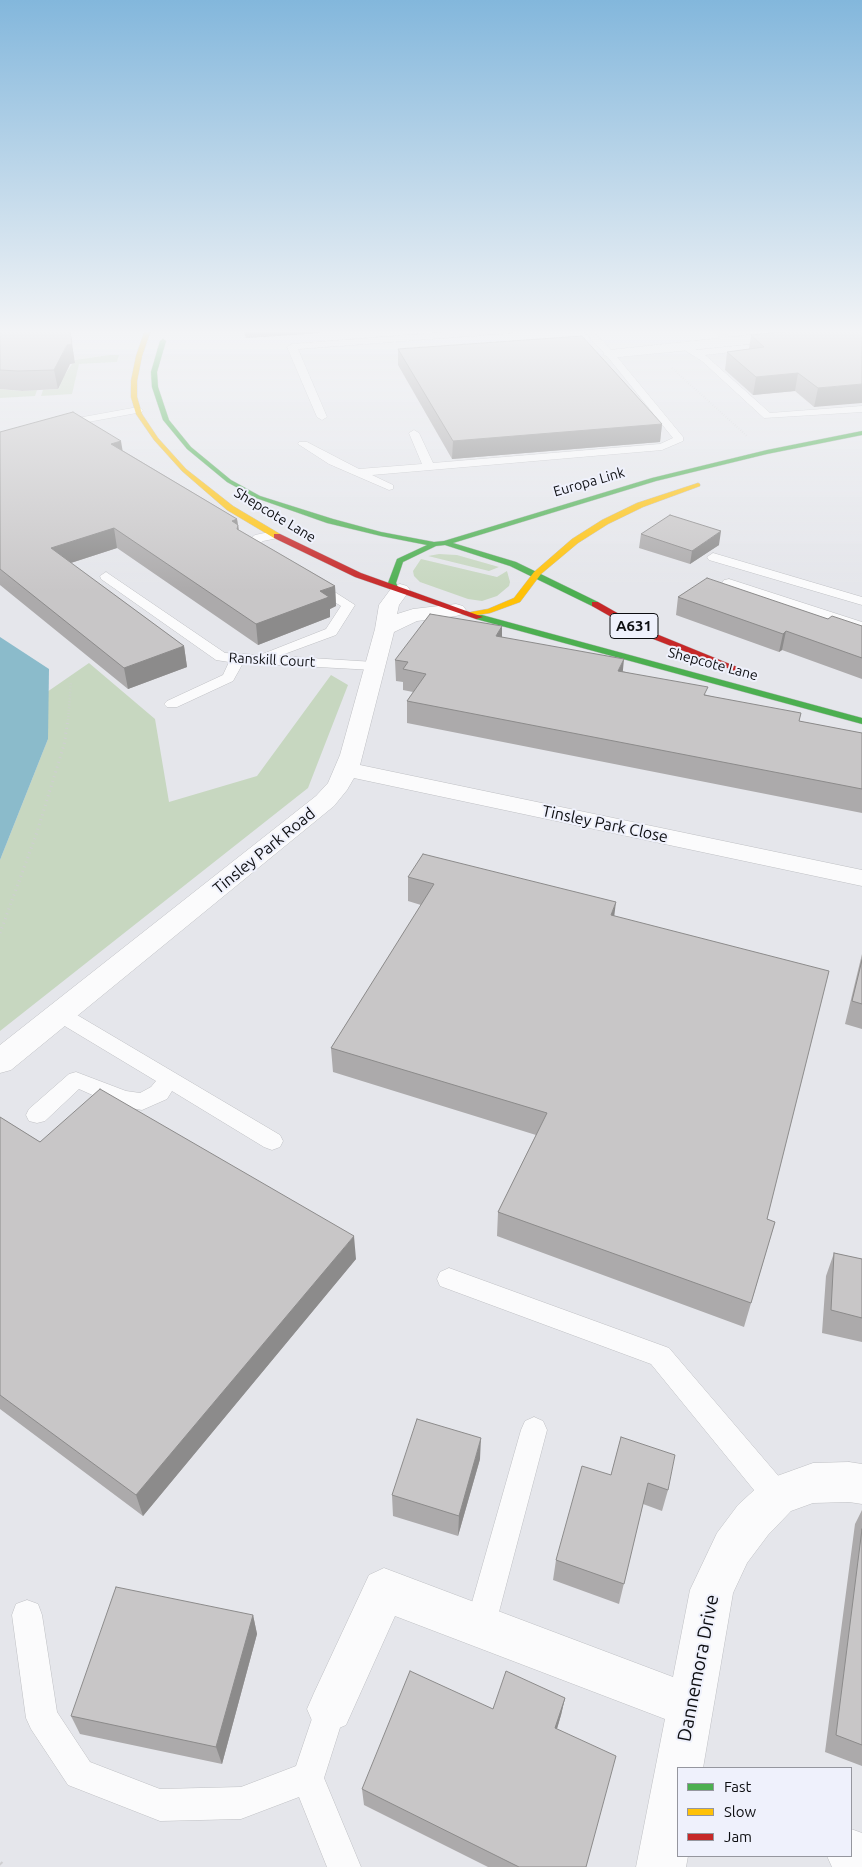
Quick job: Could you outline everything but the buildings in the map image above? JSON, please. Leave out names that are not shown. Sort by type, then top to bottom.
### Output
[{"type":"main road","name":"Shepcote Lane","points":[[142,417],[156,439],[184,470],[230,508],[274,535],[354,573],[462,612],[810,702],[862,721]]},
{"type":"main road","name":"Shepcote Lane","points":[[165,417],[189,448],[208,465],[229,481],[258,497],[342,524],[440,544],[501,560],[538,575],[646,633],[706,658],[752,673]]},
{"type":"main road","name":"Europa Link","points":[[440,544],[573,502],[767,452],[862,433]]},
{"type":"main road","points":[[809,456],[862,444]]},
{"type":"main road","points":[[184,470],[208,465]]},
{"type":"main road","points":[[538,575],[575,541],[604,522],[640,505],[712,481]]},
{"type":"main road","points":[[307,527],[342,524]]},
{"type":"main road","points":[[274,535],[291,530]]},
{"type":"main road","points":[[397,589],[392,583],[400,561],[440,544]]},
{"type":"main road","name":"Shepcote Lane","points":[[462,612],[490,611],[517,600],[538,575]]},
{"type":"street","name":"Tinsley Park Road","points":[[0,1062],[304,820],[339,785],[347,769],[385,629],[389,605],[397,589]]},
{"type":"street","points":[[385,629],[400,619],[413,615],[462,612]]},
{"type":"street","name":"Tinsley Park Close","points":[[347,769],[862,878]]},
{"type":"street","name":"Dannemora Drive","points":[[680,1767],[712,1590],[732,1548],[753,1520],[777,1496],[813,1483],[849,1482],[862,1484]]},
{"type":"street","points":[[330,1709],[384,1590],[690,1706]]},
{"type":"street","name":"Dannemora Drive","points":[[661,1867],[677,1781]]},
{"type":"lane","points":[[46,428],[102,417]]},
{"type":"lane","points":[[356,473],[529,462],[662,447],[680,439],[662,417]]},
{"type":"lane","points":[[414,433],[429,467]]},
{"type":"lane","points":[[303,444],[314,452],[389,487]]},
{"type":"lane","points":[[272,562],[246,547],[259,538],[274,535]]},
{"type":"lane","points":[[713,557],[862,601]]},
{"type":"lane","name":"Ranskill Court","points":[[106,576],[221,657],[374,666]]},
{"type":"lane","points":[[258,659],[330,632],[348,605],[305,581]]},
{"type":"lane","points":[[729,583],[862,628]]},
{"type":"lane","points":[[830,617],[847,596]]},
{"type":"lane","points":[[172,704],[228,678],[235,668],[237,658]]},
{"type":"lane","points":[[60,1014],[272,1141]]},
{"type":"lane","points":[[37,1115],[76,1080],[91,1084],[123,1099],[142,1102],[159,1093],[169,1079]]},
{"type":"lane","points":[[449,1278],[660,1356],[777,1496]]},
{"type":"lane","points":[[480,1626],[534,1430]]},
{"type":"lane","points":[[27,1615],[42,1718],[79,1774],[160,1805],[241,1804],[308,1778]]},
{"type":"lane","points":[[330,1709],[308,1778],[344,1867]]},
{"type":"path","points":[[726,417],[767,452]]},
{"type":"path","points":[[0,933],[36,835],[64,745],[71,683]]},
{"type":"path","points":[[0,1864],[4,1867]]},
{"type":"green space","points":[[439,554],[457,555],[499,567],[489,571],[428,556]]},
{"type":"green space","points":[[421,559],[497,577],[507,571],[510,582],[509,586],[497,596],[482,601],[468,599],[420,582],[414,576],[413,571]]},
{"type":"green space","points":[[89,663],[155,719],[169,802],[257,776],[331,675],[348,685],[308,788],[0,1031],[0,860],[48,739],[47,692]]},
{"type":"water","points":[[0,637],[49,669],[48,739],[0,860]]},
{"type":"traffic: fast","points":[[165,417],[189,448],[229,481],[258,497],[330,521],[381,534],[434,544],[445,543],[513,564],[595,604]]},
{"type":"traffic: fast","points":[[445,543],[654,479],[767,452],[862,433]]},
{"type":"traffic: fast","points":[[394,587],[392,583],[400,561],[434,544]]},
{"type":"traffic: fast","points":[[479,617],[862,721]]},
{"type":"traffic: slow","points":[[141,417],[156,439],[184,470],[230,508],[277,536]]},
{"type":"traffic: slow","points":[[537,574],[575,541],[605,522],[640,505],[698,485]]},
{"type":"traffic: slow","points":[[471,614],[490,611],[517,600],[538,575]]},
{"type":"traffic: jam","points":[[277,536],[358,575],[479,617]]},
{"type":"traffic: jam","points":[[595,604],[646,633],[738,669]]}]
